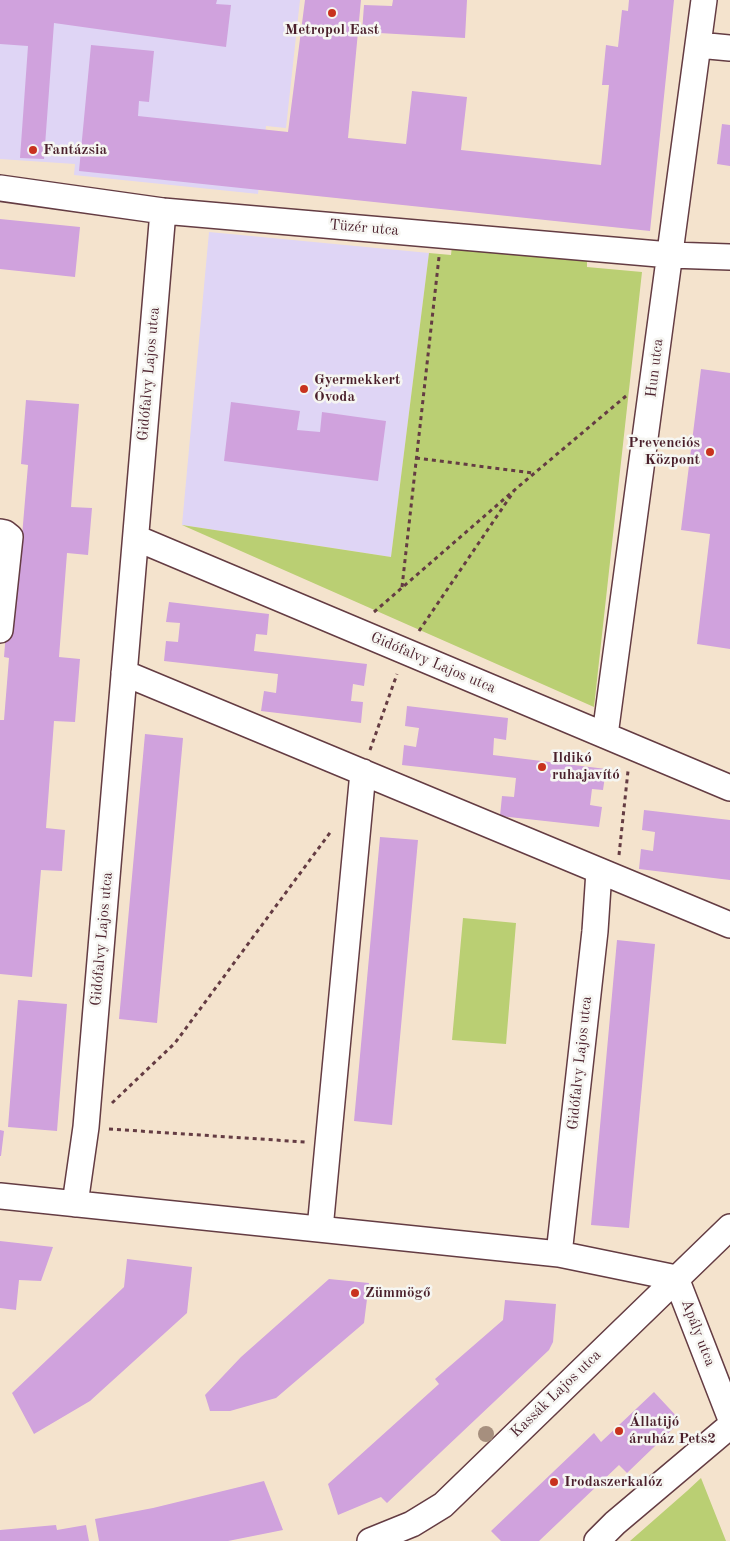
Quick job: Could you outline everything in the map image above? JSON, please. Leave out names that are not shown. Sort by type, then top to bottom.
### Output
[{"type":"street","name":"Hun utca","points":[[605,735],[704,0]]},
{"type":"street","points":[[698,45],[730,48]]},
{"type":"street","name":"Tüzér utca","points":[[0,188],[163,211],[670,255],[730,257]]},
{"type":"street","name":"Gidófalvy Lajos utca","points":[[75,1204],[86,1127],[163,211]]},
{"type":"street","points":[[0,532],[10,537],[0,630]]},
{"type":"street","name":"Gidófalvy Lajos utca","points":[[136,538],[730,788]]},
{"type":"street","points":[[124,673],[730,926]]},
{"type":"street","points":[[320,1229],[363,772]]},
{"type":"street","name":"Gidófalvy Lajos utca","points":[[559,1254],[595,931],[608,874]]},
{"type":"street","points":[[0,1196],[559,1254],[676,1278]]},
{"type":"street","name":"Kassák Lajos utca","points":[[370,1541],[412,1524],[443,1504],[730,1227]]},
{"type":"street","name":"Apály utca","points":[[676,1278],[730,1417]]},
{"type":"street","points":[[597,1541],[619,1532],[730,1426]]},
{"type":"path","points":[[402,587],[441,235]]},
{"type":"path","points":[[354,630],[533,474],[655,372]]},
{"type":"path","points":[[416,458],[533,474]]},
{"type":"path","points":[[363,772],[405,651],[518,487]]},
{"type":"path","points":[[608,874],[631,746]]},
{"type":"path","points":[[86,1127],[175,1043],[338,823]]},
{"type":"path","points":[[86,1127],[328,1143]]},
{"type":"shaded area","points":[[0,0],[300,0],[286,128],[266,126],[258,194],[74,175],[75,164],[0,159]]},
{"type":"shaded area","name":"Gyermekkert Óvoda","points":[[209,232],[429,253],[391,557],[182,525]]},
{"type":"green space","points":[[452,246],[587,256],[587,267],[642,272],[594,707],[182,525],[391,557],[429,253],[451,255]]},
{"type":"green space","points":[[463,918],[516,923],[506,1044],[452,1040]]},
{"type":"green space","points":[[701,1478],[726,1541],[630,1541],[687,1491]]},
{"type":"building","points":[[0,0],[217,0],[216,4],[231,5],[226,47],[54,23],[44,159],[20,158],[28,46],[0,44]]},
{"type":"building","points":[[305,0],[361,0],[348,138],[406,144],[412,91],[467,97],[461,150],[601,165],[609,85],[602,85],[606,45],[618,47],[622,10],[628,11],[629,0],[674,0],[650,231],[79,171],[91,45],[154,51],[149,102],[139,101],[138,116],[288,132]]},
{"type":"building","points":[[393,0],[467,0],[465,38],[362,32],[364,5],[392,6]]},
{"type":"building","points":[[722,124],[730,125],[730,166],[717,164]]},
{"type":"building","points":[[0,219],[80,227],[75,277],[0,269]]},
{"type":"building","name":"Prevenciós Központ","points":[[701,369],[730,373],[730,649],[697,644],[710,534],[681,530]]},
{"type":"building","points":[[26,400],[79,404],[71,507],[92,508],[88,555],[67,553],[59,657],[80,659],[75,722],[54,721],[46,828],[65,830],[62,871],[41,870],[32,977],[0,974],[0,720],[4,720],[9,658],[4,657],[9,594],[17,595],[28,465],[21,464]]},
{"type":"building","points":[[231,402],[300,411],[297,430],[320,432],[322,412],[386,421],[378,481],[224,461]]},
{"type":"building","points":[[169,602],[269,614],[267,635],[256,634],[254,651],[367,664],[364,686],[353,684],[351,701],[363,702],[361,723],[261,711],[264,691],[276,693],[278,674],[164,661],[166,641],[178,642],[180,623],[166,622]]},
{"type":"building","points":[[407,706],[508,718],[506,740],[494,738],[493,755],[606,769],[603,790],[592,789],[590,805],[602,807],[599,827],[500,816],[502,796],[514,797],[516,778],[402,765],[404,745],[416,747],[419,728],[405,726]]},
{"type":"building","points":[[145,734],[183,738],[157,1023],[119,1019]]},
{"type":"building","points":[[644,810],[730,820],[730,880],[639,869],[641,849],[653,851],[655,832],[642,830]]},
{"type":"building","points":[[380,837],[418,840],[392,1125],[354,1121]]},
{"type":"building","points":[[617,940],[655,944],[629,1228],[591,1225]]},
{"type":"building","points":[[18,1000],[67,1004],[57,1131],[8,1127]]},
{"type":"building","points":[[0,1130],[4,1131],[1,1156],[0,1156]]},
{"type":"building","points":[[0,1241],[53,1247],[41,1281],[19,1280],[16,1310],[0,1308]]},
{"type":"building","points":[[127,1259],[192,1267],[187,1313],[90,1401],[34,1434],[12,1393],[124,1287]]},
{"type":"building","points":[[329,1279],[369,1283],[364,1323],[276,1398],[230,1411],[210,1411],[205,1395],[241,1357]]},
{"type":"building","points":[[505,1300],[556,1304],[553,1342],[549,1350],[387,1503],[381,1497],[338,1515],[328,1484],[439,1384],[435,1379],[503,1320]]},
{"type":"building","points":[[654,1392],[681,1421],[627,1473],[619,1465],[539,1541],[501,1541],[491,1531],[594,1433],[601,1442]]},
{"type":"building","points":[[264,1481],[283,1530],[228,1541],[99,1541],[95,1519],[153,1508]]},
{"type":"building","points":[[56,1525],[57,1530],[86,1525],[89,1541],[0,1541],[0,1530]]},
{"type":"place","name":"Metropol East","points":[[332,13]]},
{"type":"place","name":"Fantázsia","points":[[33,150]]},
{"type":"place","name":"Gyermekkert Óvoda","points":[[304,389]]},
{"type":"place","name":"Prevenciós Központ","points":[[710,452]]},
{"type":"place","name":"Ildikó ruhajavító","points":[[542,767]]},
{"type":"place","name":"Zümmögő","points":[[355,1293]]},
{"type":"place","name":"Állatijó áruház Pets2","points":[[619,1431]]},
{"type":"place","name":"Irodaszerkalóz","points":[[554,1482]]}]
